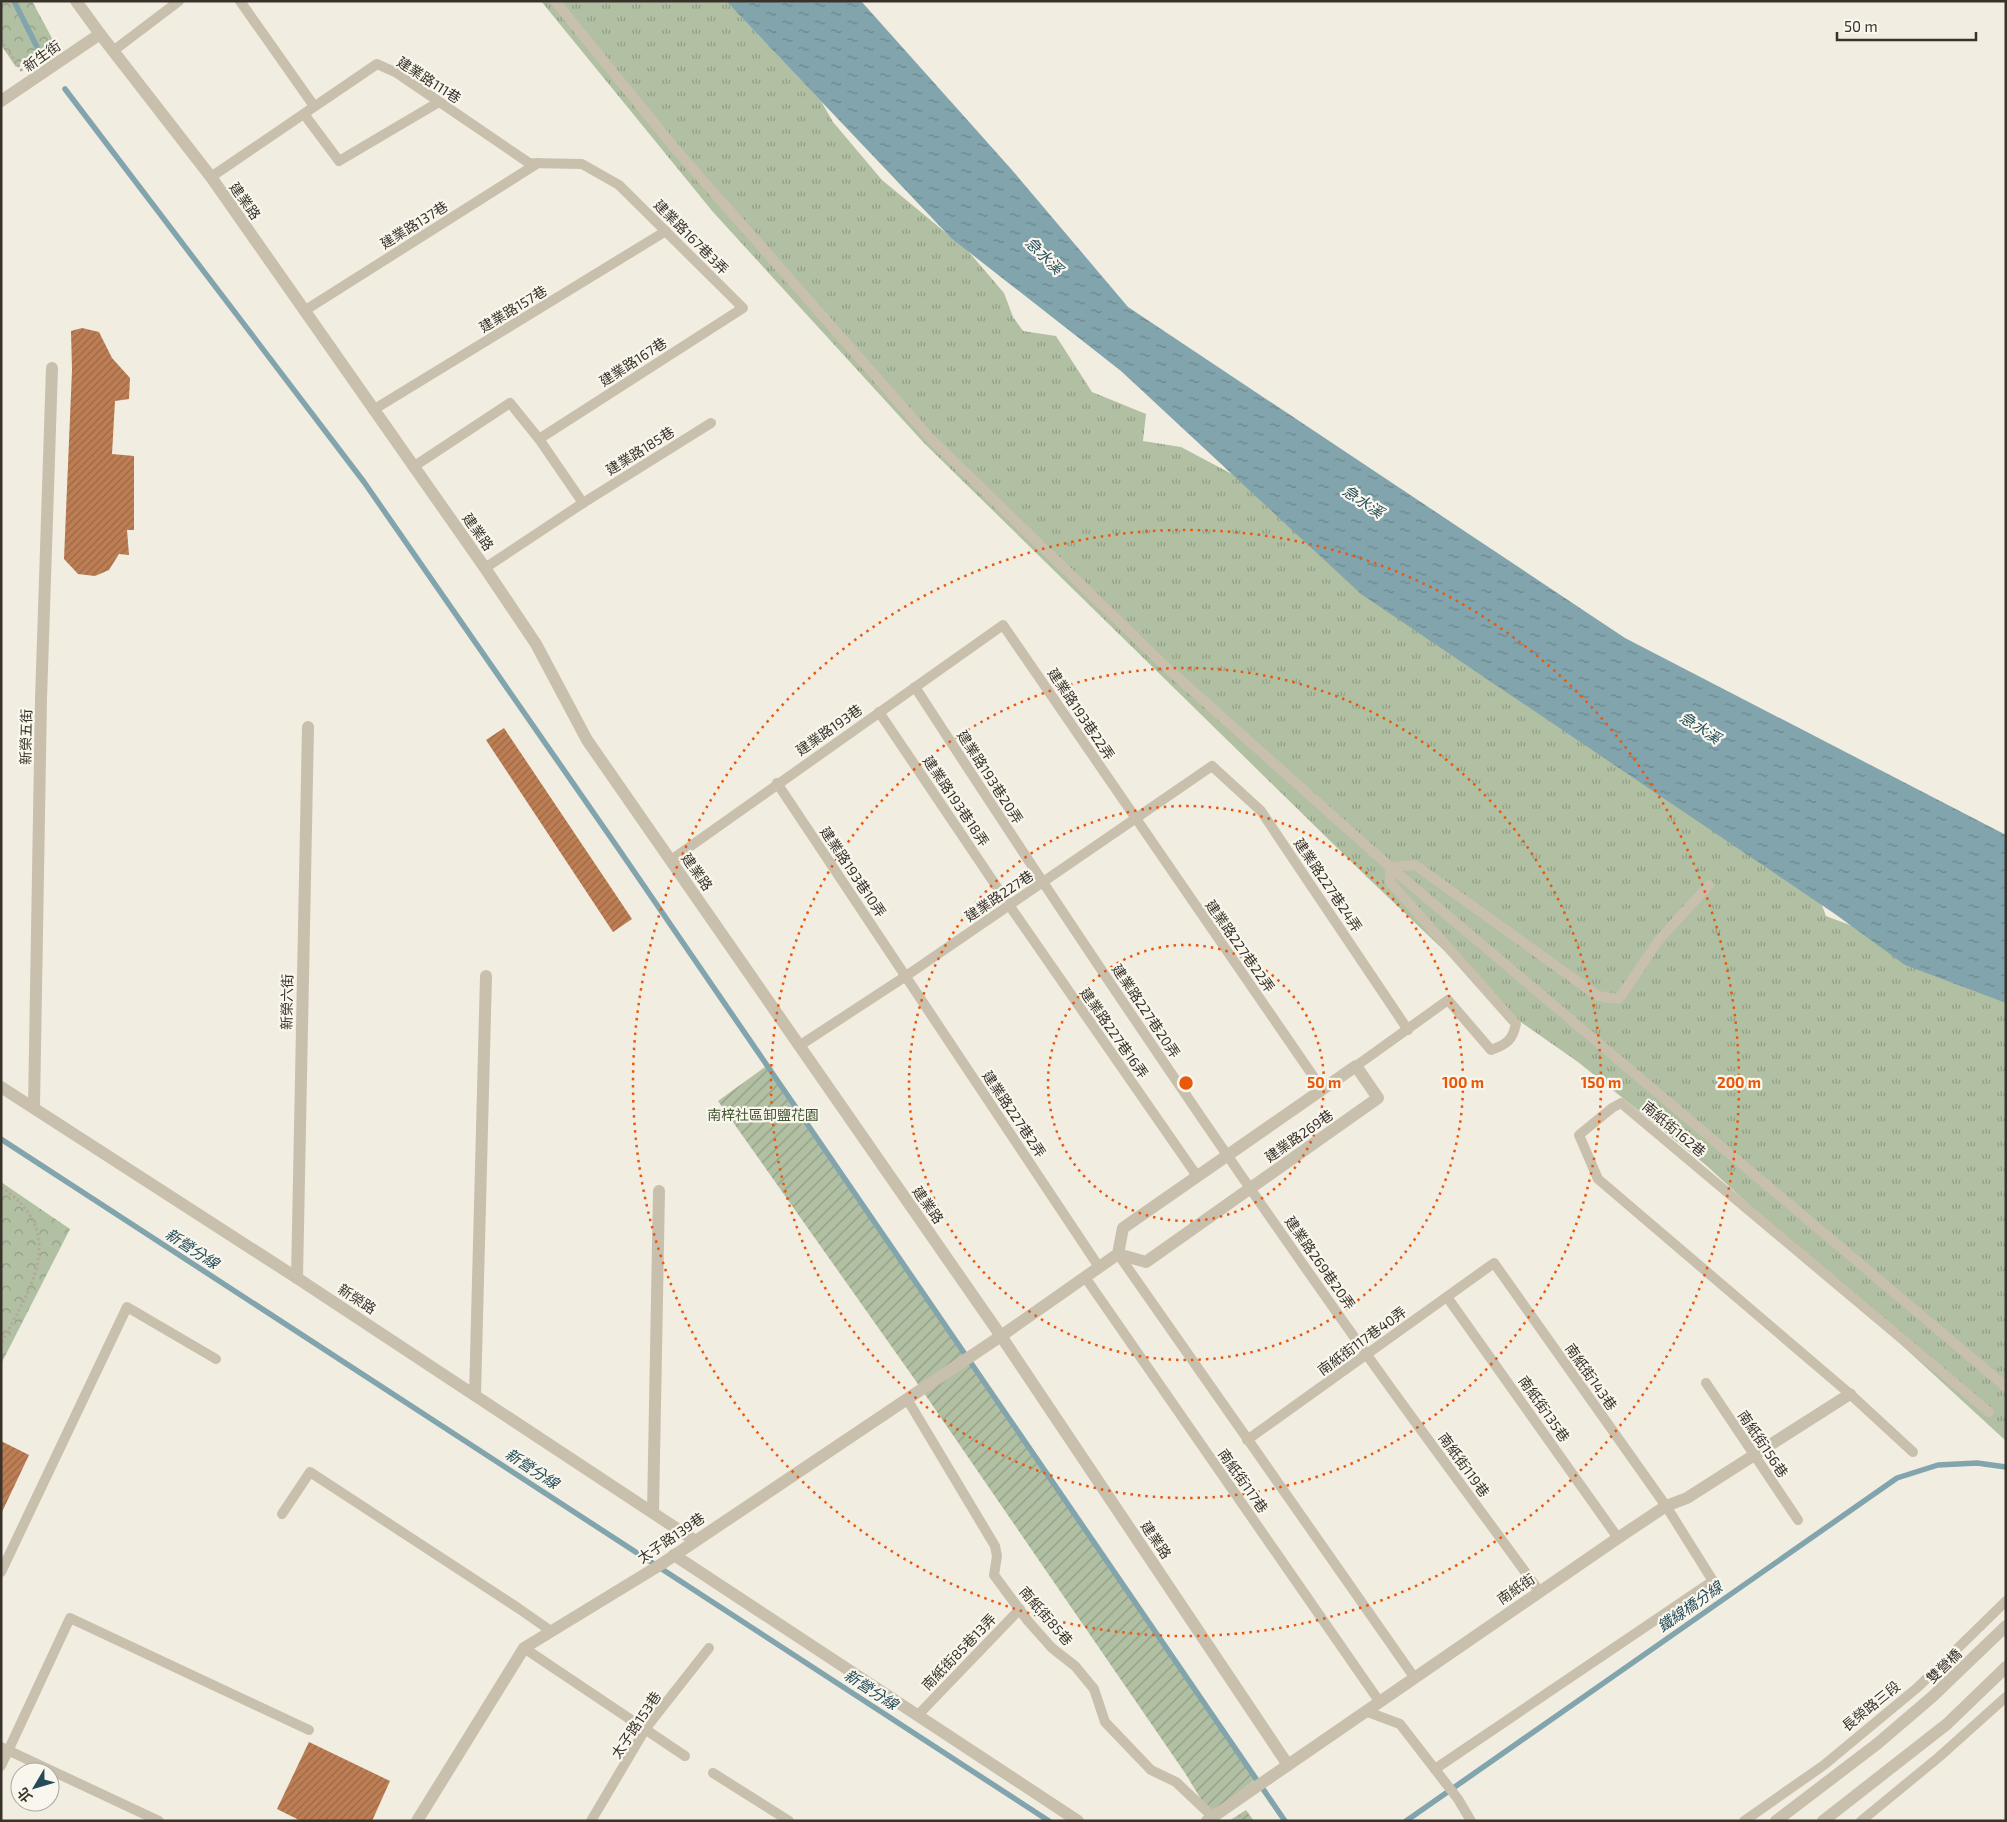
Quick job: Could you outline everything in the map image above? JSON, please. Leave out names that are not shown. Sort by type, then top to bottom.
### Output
[{"type":"street","name":"建業路","points":[[76,1],[210,178],[485,568],[536,644],[587,740],[1001,1336],[1288,1765]]},
{"type":"street","name":"新生街","points":[[3,97],[30,82],[100,34]]},
{"type":"street","name":"新榮五街","points":[[34,1107],[41,699],[52,368]]},
{"type":"street","name":"新榮六街","points":[[297,1278],[308,727]]},
{"type":"street","points":[[476,1395],[486,976]]},
{"type":"street","name":"建業路269巷","points":[[1356,1066],[1378,1098],[1146,1262],[1118,1254],[1123,1228],[1356,1066]]},
{"type":"street","name":"新榮路","points":[[1,1087],[476,1395],[694,1540]]},
{"type":"street","points":[[653,1512],[659,1192]]},
{"type":"street","points":[[1001,1336],[1118,1254]]},
{"type":"street","name":"太子路139巷","points":[[417,1821],[524,1648],[660,1565],[694,1540],[1001,1336]]},
{"type":"street","name":"南紙街","points":[[1210,1819],[1539,1591],[1666,1506],[1687,1498],[1850,1394]]},
{"type":"street","points":[[674,1555],[1078,1821]]},
{"type":"street","name":"雙營橋","points":[[1776,1821],[1877,1744],[1932,1697],[2006,1626]]},
{"type":"street","points":[[1823,1821],[1947,1724],[2006,1667]]},
{"type":"lane","points":[[113,50],[179,1]]},
{"type":"lane","points":[[240,1],[314,106]]},
{"type":"lane","points":[[555,1],[678,152],[930,438],[1165,666],[1390,867],[2006,1387]]},
{"type":"lane","name":"建業路111巷","points":[[210,178],[377,64],[397,73],[529,162],[582,164],[619,185]]},
{"type":"lane","points":[[304,114],[339,161],[439,102]]},
{"type":"lane","name":"建業路137巷","points":[[304,311],[538,163]]},
{"type":"lane","name":"建業路167巷3弄","points":[[619,185],[743,308]]},
{"type":"lane","name":"建業路157巷","points":[[373,410],[666,231]]},
{"type":"lane","name":"建業路167巷","points":[[539,439],[743,308]]},
{"type":"lane","points":[[413,468],[510,403],[539,439],[583,503],[485,568]]},
{"type":"lane","name":"建業路185巷","points":[[583,503],[712,423]]},
{"type":"lane","name":"建業路193巷","points":[[671,860],[1003,625]]},
{"type":"lane","name":"建業路193巷22弄","points":[[1003,625],[1135,819]]},
{"type":"lane","name":"建業路193巷20弄","points":[[914,687],[1042,883]]},
{"type":"lane","name":"建業路193巷18弄","points":[[879,712],[1009,905]]},
{"type":"lane","name":"建業路227巷","points":[[799,1046],[906,976],[1212,766]]},
{"type":"lane","name":"建業路227巷24弄","points":[[1212,766],[1261,811],[1408,1030]]},
{"type":"lane","name":"建業路193巷10弄","points":[[777,784],[906,976]]},
{"type":"lane","name":"建業路227巷22弄","points":[[1135,819],[1322,1090]]},
{"type":"lane","points":[[1390,867],[1415,865],[1598,996],[1618,1000],[1658,941],[1709,885]]},
{"type":"lane","points":[[1356,1066],[1448,1000],[1491,1050],[1501,1046],[1513,1037],[1516,1024],[1390,882],[1390,867]]},
{"type":"lane","name":"建業路227巷20弄","points":[[1042,883],[1251,1188]]},
{"type":"lane","name":"建業路227巷16弄","points":[[1009,905],[1197,1176]]},
{"type":"lane","name":"建業路227巷2弄","points":[[906,976],[1099,1267]]},
{"type":"lane","name":"南紙街162巷","points":[[1913,1452],[1850,1394],[1598,1179],[1579,1135],[1612,1108],[1622,1103],[1989,1412]]},
{"type":"lane","name":"建業路269巷20弄","points":[[1251,1188],[1367,1354]]},
{"type":"lane","name":"南紙街117巷","points":[[1118,1254],[1414,1677]]},
{"type":"lane","name":"南紙街117巷40弄","points":[[1247,1440],[1494,1263]]},
{"type":"lane","name":"南紙街143巷","points":[[1435,1769],[1713,1581],[1666,1506],[1494,1263]]},
{"type":"lane","name":"南紙街117巷","points":[[1085,1277],[1379,1701]]},
{"type":"lane","name":"南紙街135巷","points":[[1447,1297],[1618,1538]]},
{"type":"lane","points":[[1,1572],[127,1307],[216,1359]]},
{"type":"lane","name":"南紙街119巷","points":[[1367,1354],[1539,1591]]},
{"type":"lane","name":"南紙街156巷","points":[[1706,1383],[1798,1520]]},
{"type":"lane","name":"南紙街85巷","points":[[907,1399],[995,1546],[997,1556],[994,1575],[1052,1648],[1075,1666],[1094,1689],[1105,1722],[1151,1770],[1176,1782],[1210,1819]]},
{"type":"lane","points":[[282,1514],[310,1472],[551,1631]]},
{"type":"lane","name":"長榮路三段","points":[[1744,1821],[1824,1765],[1918,1687],[2006,1601]]},
{"type":"lane","name":"南紙街85巷13弄","points":[[918,1715],[1020,1609]]},
{"type":"lane","points":[[1,1766],[5,1749],[70,1618],[310,1730]]},
{"type":"lane","points":[[524,1648],[646,1728],[685,1756]]},
{"type":"lane","name":"太子路153巷","points":[[591,1821],[646,1728],[709,1648]]},
{"type":"lane","points":[[1861,1821],[1939,1758],[2006,1696]]},
{"type":"lane","points":[[1365,1711],[1400,1724],[1458,1798],[1471,1821]]},
{"type":"lane","points":[[5,1749],[159,1821]]},
{"type":"lane","points":[[713,1773],[789,1821]]},
{"type":"path","points":[[1,40],[30,82]]},
{"type":"path","points":[[1,1188],[15,1197],[25,1208],[36,1228],[39,1255],[39,1264],[33,1282],[1,1344]]},
{"type":"green space","points":[[1,1],[32,1],[54,42],[16,67],[1,45]]},
{"type":"green space","points":[[541,1],[726,1],[821,101],[833,122],[882,180],[968,251],[1004,293],[1013,317],[1023,331],[1056,336],[1092,392],[1146,414],[1143,441],[1181,447],[1366,545],[1803,856],[1826,916],[2006,984],[2006,1441],[1707,1166],[1578,1062],[1515,1018],[1369,879],[924,443],[713,212]]},
{"type":"green space","name":"南梓社區卸鹽花園","points":[[765,1067],[1255,1780],[1210,1814],[1185,1773],[913,1377],[718,1101]]},
{"type":"green space","points":[[1,1182],[70,1229],[1,1364]]},
{"type":"green space","points":[[1246,1810],[1254,1821],[1229,1821]]},
{"type":"water","name":"急水溪","points":[[726,1],[861,1],[1012,170],[1128,307],[1625,638],[2006,835],[2006,1003],[1905,965],[1835,914],[1361,594],[1121,371],[951,238]]},
{"type":"building","points":[[82,328],[99,332],[112,358],[130,378],[129,399],[115,401],[112,454],[134,456],[134,530],[127,530],[129,555],[119,554],[109,570],[95,576],[78,574],[64,559],[72,370],[71,331]]},
{"type":"building","points":[[504,728],[632,919],[613,932],[486,740]]},
{"type":"building","points":[[1,1441],[29,1455],[1,1514]]},
{"type":"building","points":[[309,1742],[390,1781],[372,1821],[301,1821],[277,1809]]},
{"type":"waterway","points":[[14,1],[37,47]]},
{"type":"waterway","points":[[65,89],[364,482],[618,848],[1285,1821]]},
{"type":"waterway","name":"新營分線","points":[[1,1139],[1049,1821]]},
{"type":"waterway","name":"鐵線橋分線","points":[[1406,1821],[1897,1478],[1938,1465],[1977,1463],[2006,1467]]}]
